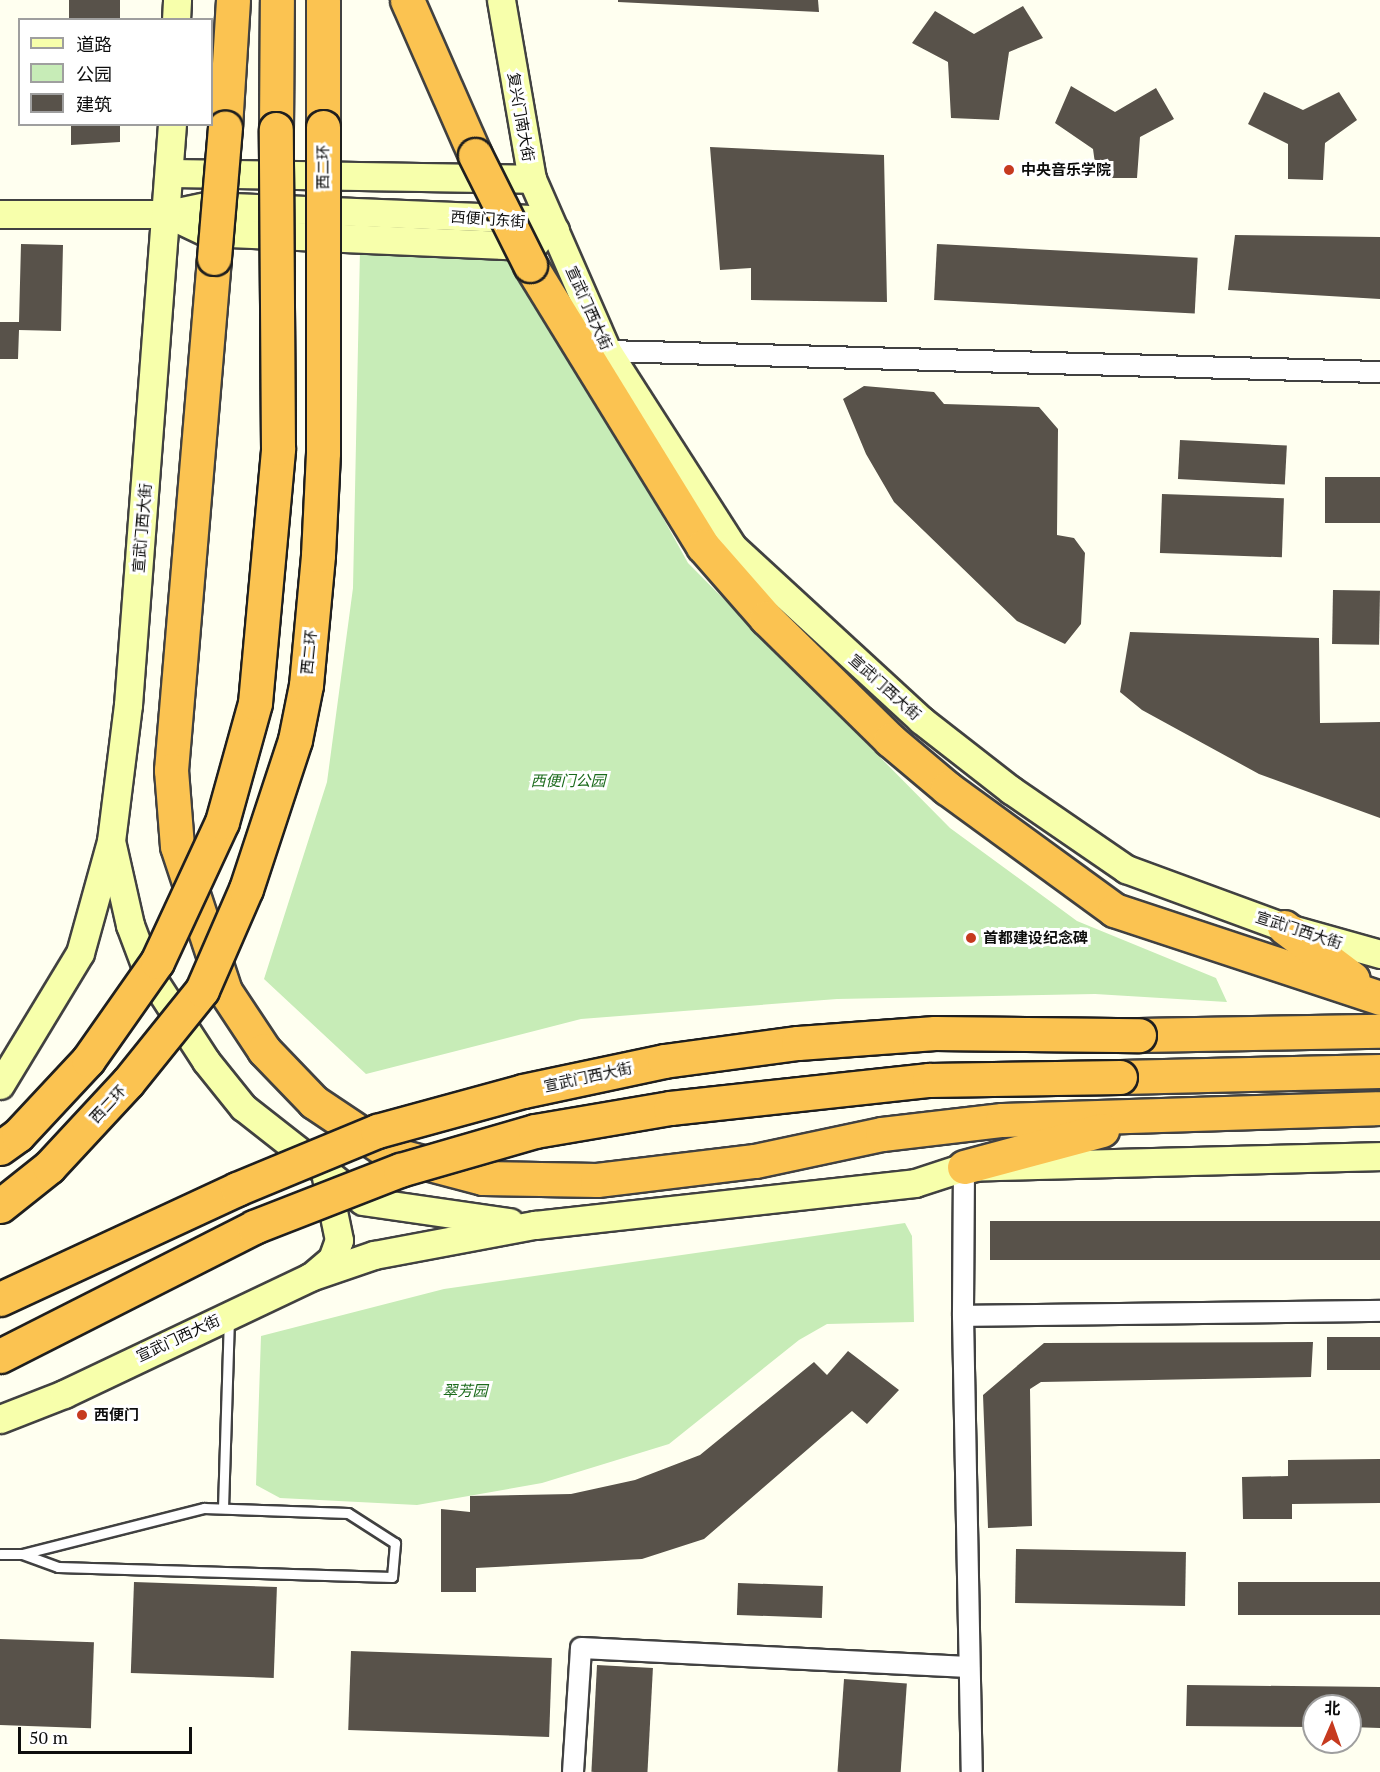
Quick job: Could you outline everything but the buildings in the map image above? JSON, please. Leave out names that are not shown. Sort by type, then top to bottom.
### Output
[{"type":"highway","points":[[233,0],[225,127],[171,770],[177,846],[225,992],[264,1050],[314,1102],[392,1154],[495,1178],[597,1180],[755,1161],[893,1132],[1002,1120],[1380,1108]]},
{"type":"highway","points":[[0,1148],[18,1135],[88,1060],[157,962],[222,822],[255,704],[278,448],[277,0]]},
{"type":"highway","name":"西二环","points":[[0,1206],[49,1167],[128,1082],[202,990],[246,889],[295,741],[307,673],[323,463],[323,0]]},
{"type":"highway","points":[[407,0],[475,155],[530,266],[703,546],[774,626],[890,740],[947,788],[1114,910],[1380,997]]},
{"type":"highway","points":[[1284,927],[1334,968],[1380,997]]},
{"type":"highway","name":"宣武门西大街","points":[[0,1299],[237,1189],[377,1131],[523,1091],[664,1062],[798,1042],[935,1033],[1138,1035],[1380,1031]]},
{"type":"highway","points":[[0,1356],[254,1227],[400,1170],[535,1131],[670,1108],[929,1080],[1380,1071]]},
{"type":"highway","points":[[964,1167],[1159,1114]]},
{"type":"street","points":[[176,18],[177,0]]},
{"type":"street","name":"复兴门南大街","points":[[501,0],[532,179],[555,230]]},
{"type":"street","points":[[168,214],[172,126]]},
{"type":"street","points":[[170,173],[532,179]]},
{"type":"street","name":"西便门东街","points":[[0,214],[168,214],[207,206],[242,207],[526,219],[555,230]]},
{"type":"street","name":"宣武门西大街","points":[[0,1085],[80,954],[111,841],[128,705],[168,214]]},
{"type":"street","name":"宣武门西大街","points":[[555,230],[607,351],[732,546],[921,720],[1011,790],[1126,869],[1284,927],[1380,954]]},
{"type":"street","points":[[607,351],[1380,372]]},
{"type":"street","name":"宣武门西大街","points":[[111,841],[139,952],[159,992],[243,1107],[363,1201],[535,1225]]},
{"type":"street","name":"宣武门西大街","points":[[0,1419],[64,1394],[310,1277],[374,1255],[535,1225],[915,1183],[964,1167],[1380,1156]]},
{"type":"street","points":[[964,1167],[963,1316],[972,1772]]},
{"type":"street","points":[[310,1277],[332,1259],[339,1240],[325,1171]]},
{"type":"street","points":[[963,1316],[1380,1311]]},
{"type":"street","points":[[573,1772],[581,1648],[969,1667]]},
{"type":"lane","points":[[223,1508],[230,1314]]},
{"type":"lane","points":[[0,1554],[22,1554],[204,1508],[348,1513],[395,1543],[393,1577],[58,1567],[22,1554]]},
{"type":"green space","name":"西便门公园","points":[[360,249],[518,256],[688,563],[950,828],[1077,921],[1216,978],[1227,1002],[1095,994],[837,999],[581,1019],[366,1074],[264,979],[327,782],[353,588]]},
{"type":"green space","name":"翠芳园","points":[[905,1223],[912,1236],[914,1322],[827,1324],[799,1340],[669,1444],[542,1483],[417,1505],[280,1498],[256,1485],[261,1336],[444,1289]]},
{"type":"place","name":"中央音乐学院","points":[[1009,170]]},
{"type":"place","name":"首都建设纪念碑","points":[[971,938]]},
{"type":"place","name":"西便门","points":[[82,1415]]}]
